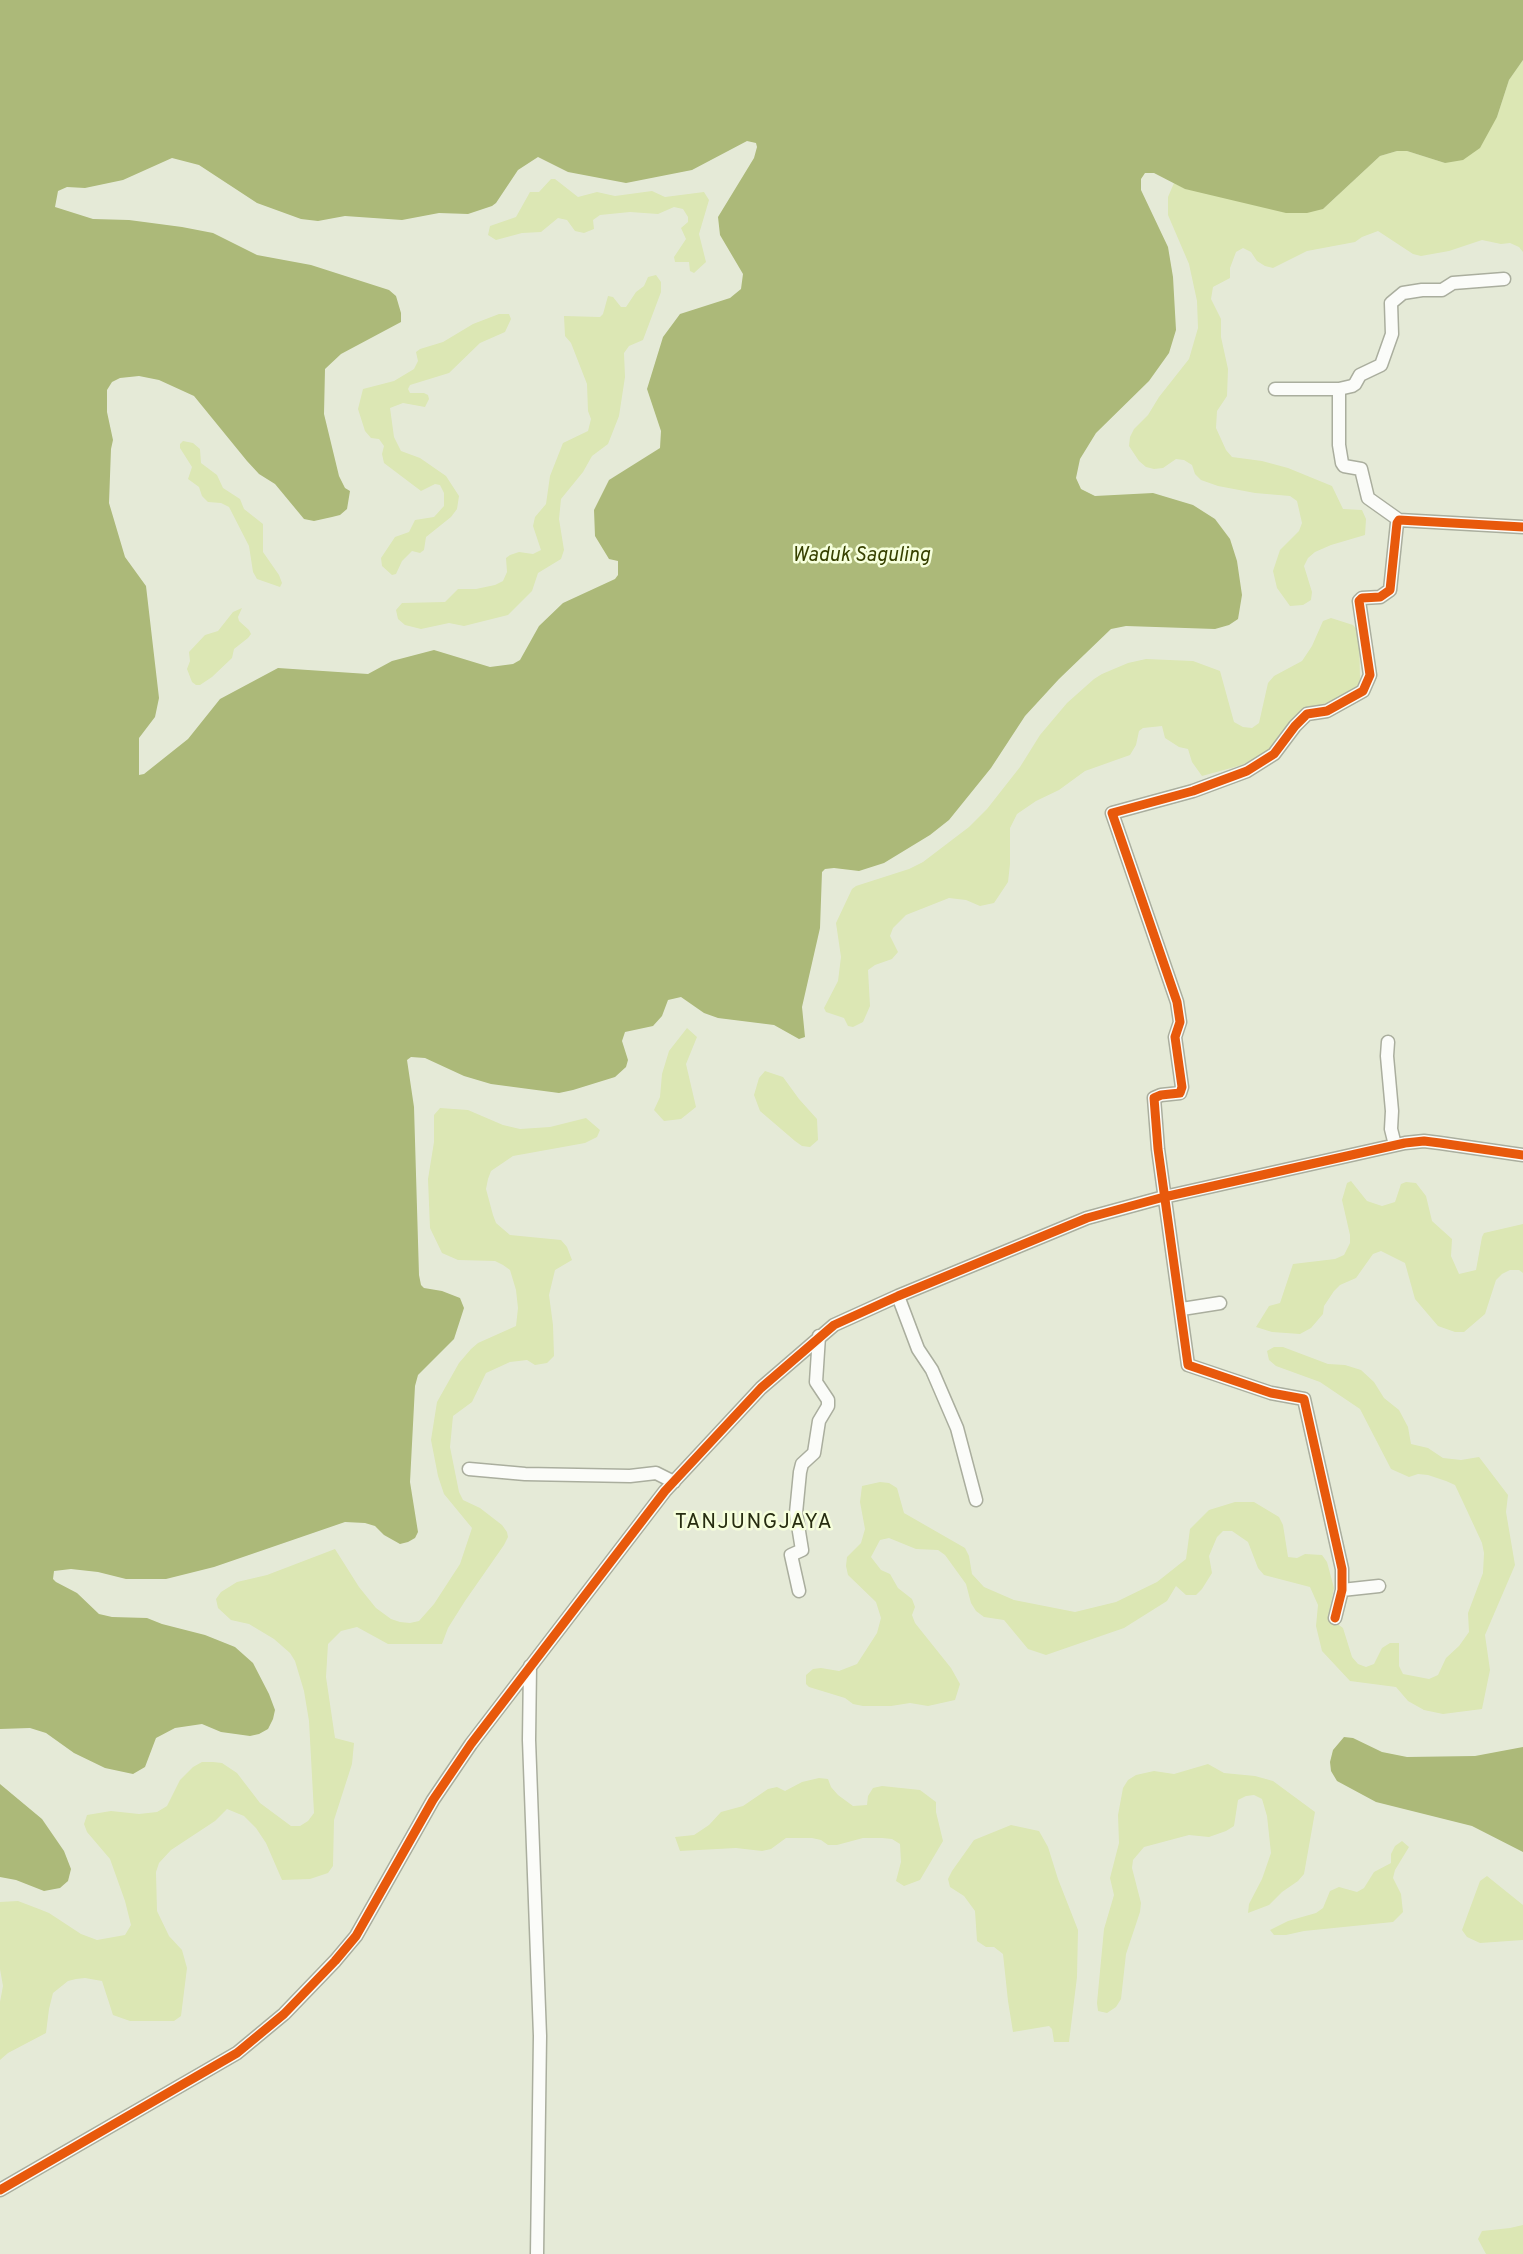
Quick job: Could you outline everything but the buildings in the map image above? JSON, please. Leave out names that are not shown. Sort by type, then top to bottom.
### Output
[{"type":"street","points":[[1275,389],[1339,389],[1352,386],[1360,375],[1382,365],[1392,334],[1391,303],[1403,293],[1442,290],[1453,283],[1504,279]]},
{"type":"street","points":[[1339,389],[1339,446],[1342,463],[1344,466],[1362,469],[1368,498],[1400,520],[1523,527]]},
{"type":"street","points":[[1335,1618],[1342,1590],[1342,1569],[1304,1399],[1271,1393],[1188,1365],[1182,1309],[1164,1197],[1154,1098],[1180,1093],[1182,1088],[1175,1037],[1180,1022],[1179,1013],[1112,813],[1193,791],[1247,771],[1274,754],[1294,726],[1306,714],[1328,711],[1363,691],[1370,675],[1359,601],[1362,598],[1380,597],[1390,590],[1397,524],[1400,520]]},
{"type":"street","points":[[1388,1042],[1391,1129],[1395,1145]]},
{"type":"street","points":[[0,2190],[237,2053],[284,2014],[335,1961],[356,1935],[433,1800],[471,1744],[674,1482],[761,1388],[819,1336],[840,1321],[1087,1218],[1164,1197],[1395,1145],[1424,1141],[1523,1155]]},
{"type":"street","points":[[898,1296],[918,1349],[932,1370],[957,1428],[976,1500]]},
{"type":"street","points":[[1182,1309],[1220,1303]]},
{"type":"street","points":[[799,1591],[790,1555],[802,1550],[796,1514],[800,1472],[802,1464],[814,1453],[819,1421],[828,1406],[828,1400],[816,1382],[819,1336]]},
{"type":"street","points":[[470,1469],[525,1474],[602,1476],[656,1473],[674,1482]]},
{"type":"street","points":[[1342,1590],[1379,1586]]},
{"type":"street","points":[[530,1666],[529,1740],[540,2036],[537,2254]]},
{"type":"shaded area","points":[[1523,60],[1523,252],[1519,247],[1510,243],[1501,244],[1482,240],[1449,251],[1421,256],[1413,254],[1378,231],[1355,242],[1307,251],[1273,268],[1257,261],[1251,252],[1243,248],[1236,252],[1230,268],[1230,278],[1213,287],[1211,299],[1221,319],[1221,337],[1228,369],[1227,396],[1217,411],[1216,428],[1226,450],[1232,457],[1262,461],[1288,468],[1332,486],[1343,509],[1362,510],[1366,519],[1365,535],[1331,545],[1308,558],[1304,566],[1312,592],[1311,600],[1303,605],[1290,606],[1277,588],[1273,571],[1280,550],[1299,531],[1302,523],[1297,501],[1290,496],[1255,493],[1218,486],[1201,480],[1195,474],[1192,465],[1184,460],[1176,459],[1163,468],[1146,467],[1129,446],[1134,429],[1148,415],[1189,359],[1198,328],[1197,301],[1189,264],[1168,215],[1168,197],[1174,183],[1186,189],[1323,209],[1380,156],[1397,151],[1407,151],[1445,163],[1497,117],[1509,80]]},
{"type":"shaded area","points":[[551,179],[555,179],[578,197],[597,192],[615,196],[652,191],[665,197],[704,192],[709,200],[699,234],[706,262],[694,273],[690,271],[689,262],[675,262],[674,257],[686,239],[681,228],[688,222],[688,217],[683,209],[674,207],[658,214],[630,212],[600,215],[593,220],[594,229],[584,233],[575,231],[567,220],[558,218],[541,232],[522,233],[496,240],[488,235],[490,226],[516,217],[530,192],[539,192]]},
{"type":"shaded area","points":[[656,275],[661,282],[661,292],[643,340],[629,346],[624,353],[625,377],[619,416],[608,444],[592,456],[583,472],[561,499],[559,519],[564,550],[561,559],[538,573],[532,591],[508,615],[464,626],[449,623],[421,629],[405,625],[398,619],[396,610],[402,603],[445,602],[458,589],[476,589],[495,585],[503,581],[507,572],[506,558],[519,552],[533,554],[541,550],[533,526],[535,517],[546,504],[550,476],[563,443],[588,431],[591,419],[588,411],[587,384],[571,343],[565,336],[564,316],[600,317],[608,296],[613,297],[621,307],[626,307],[636,292],[644,286],[648,277]]},
{"type":"shaded area","points":[[499,314],[509,314],[511,319],[505,332],[480,343],[449,373],[410,385],[408,389],[410,393],[428,395],[429,399],[425,407],[403,403],[390,408],[394,437],[401,451],[420,458],[446,476],[459,496],[457,509],[451,517],[426,537],[424,550],[420,553],[412,551],[402,561],[396,574],[392,575],[382,566],[381,558],[395,537],[409,532],[415,520],[434,517],[444,506],[444,493],[440,485],[435,484],[421,491],[384,463],[382,454],[384,446],[379,439],[371,438],[365,431],[358,409],[363,389],[394,381],[414,369],[418,361],[416,352],[420,349],[443,342],[473,324]]},
{"type":"shaded area","points":[[183,441],[193,443],[200,449],[201,463],[217,475],[223,488],[240,499],[244,509],[263,524],[263,552],[279,575],[282,583],[280,587],[257,579],[253,572],[249,546],[229,507],[221,503],[208,502],[202,496],[199,487],[188,479],[192,467],[180,448]]},
{"type":"shaded area","points":[[242,608],[238,617],[239,621],[251,634],[234,649],[232,658],[212,677],[196,685],[192,682],[187,669],[190,661],[189,652],[205,635],[218,631],[233,612]]},
{"type":"shaded area","points":[[1331,618],[1353,625],[1359,632],[1360,679],[1357,687],[1347,696],[1306,710],[1272,749],[1242,765],[1202,776],[1192,762],[1188,749],[1179,747],[1165,738],[1162,726],[1143,728],[1139,731],[1136,745],[1130,755],[1085,771],[1059,790],[1036,801],[1017,814],[1010,828],[1008,882],[994,903],[980,906],[966,900],[949,898],[906,915],[893,928],[890,936],[898,952],[892,959],[868,970],[870,1006],[863,1022],[853,1027],[848,1026],[844,1018],[826,1012],[824,1008],[838,981],[841,957],[836,923],[852,889],[923,862],[969,827],[987,809],[1020,767],[1040,735],[1067,703],[1094,679],[1128,663],[1146,659],[1193,661],[1220,671],[1234,722],[1243,727],[1252,728],[1259,723],[1268,683],[1274,676],[1302,661],[1312,646],[1323,621]]},
{"type":"shaded area","points":[[687,1028],[697,1037],[686,1064],[696,1107],[681,1119],[664,1121],[654,1110],[660,1097],[662,1074],[669,1051]]},
{"type":"shaded area","points":[[765,1071],[783,1077],[817,1119],[818,1140],[810,1147],[802,1146],[795,1141],[760,1111],[754,1095],[759,1078]]},
{"type":"shaded area","points":[[440,1108],[468,1110],[503,1125],[520,1129],[550,1127],[586,1118],[600,1130],[597,1137],[585,1143],[513,1156],[491,1171],[488,1179],[486,1189],[496,1223],[510,1235],[561,1240],[567,1247],[572,1260],[555,1270],[549,1295],[554,1356],[547,1363],[535,1365],[527,1360],[510,1362],[486,1373],[472,1402],[453,1416],[450,1447],[459,1492],[463,1500],[480,1508],[502,1525],[508,1537],[448,1628],[442,1644],[388,1644],[357,1627],[341,1631],[328,1644],[326,1677],[335,1738],[354,1743],[352,1764],[334,1820],[333,1866],[328,1873],[310,1879],[282,1880],[266,1843],[256,1828],[244,1816],[227,1809],[215,1821],[171,1850],[159,1863],[156,1872],[157,1911],[169,1936],[182,1950],[187,1968],[181,2016],[174,2021],[130,2021],[113,2015],[102,1981],[76,1979],[68,1981],[53,1993],[46,2033],[8,2053],[0,2060],[0,2002],[3,1986],[0,1969],[0,1902],[18,1901],[39,1909],[81,1934],[97,1940],[125,1935],[131,1925],[110,1859],[87,1832],[84,1824],[87,1815],[111,1811],[139,1814],[157,1812],[167,1806],[180,1780],[193,1767],[202,1762],[222,1763],[237,1773],[260,1803],[291,1826],[300,1826],[314,1813],[309,1721],[304,1691],[295,1661],[290,1653],[274,1639],[249,1624],[231,1620],[218,1608],[216,1599],[221,1592],[237,1582],[267,1575],[335,1549],[359,1587],[376,1608],[391,1619],[410,1623],[419,1621],[434,1604],[460,1564],[472,1528],[444,1494],[438,1476],[431,1440],[437,1402],[459,1363],[471,1349],[478,1343],[516,1326],[518,1308],[510,1270],[495,1261],[458,1260],[442,1253],[430,1228],[428,1179],[434,1142],[434,1115]]},
{"type":"shaded area","points":[[1351,1181],[1367,1201],[1382,1206],[1395,1202],[1401,1184],[1416,1183],[1426,1196],[1432,1221],[1452,1239],[1451,1256],[1459,1274],[1476,1270],[1484,1233],[1523,1224],[1523,1273],[1519,1270],[1510,1270],[1502,1274],[1496,1280],[1485,1314],[1464,1332],[1455,1332],[1438,1326],[1415,1299],[1405,1263],[1381,1251],[1373,1254],[1356,1278],[1340,1285],[1334,1291],[1324,1306],[1323,1314],[1311,1328],[1300,1334],[1272,1332],[1256,1327],[1269,1306],[1280,1303],[1293,1264],[1335,1259],[1344,1255],[1350,1243],[1350,1235],[1342,1200],[1347,1183]]},
{"type":"shaded area","points":[[1274,1347],[1283,1347],[1328,1364],[1345,1365],[1361,1370],[1374,1382],[1384,1398],[1399,1410],[1408,1427],[1411,1444],[1428,1448],[1443,1458],[1461,1460],[1479,1457],[1508,1495],[1506,1512],[1515,1565],[1485,1635],[1490,1670],[1482,1709],[1443,1714],[1424,1710],[1408,1701],[1396,1687],[1350,1681],[1322,1651],[1316,1626],[1318,1605],[1310,1587],[1264,1575],[1258,1568],[1248,1542],[1232,1531],[1223,1531],[1217,1537],[1209,1556],[1212,1573],[1196,1595],[1186,1595],[1176,1586],[1167,1601],[1124,1628],[1046,1655],[1028,1649],[1004,1620],[984,1617],[976,1611],[971,1603],[966,1584],[945,1555],[938,1550],[916,1549],[889,1538],[880,1540],[871,1557],[881,1570],[890,1574],[898,1588],[912,1599],[915,1607],[912,1615],[915,1623],[951,1668],[960,1684],[955,1700],[928,1706],[910,1703],[863,1706],[806,1684],[806,1675],[813,1669],[839,1671],[857,1664],[877,1633],[881,1618],[876,1602],[848,1575],[846,1566],[847,1557],[861,1543],[865,1529],[860,1502],[862,1486],[880,1482],[889,1483],[897,1488],[904,1513],[965,1548],[972,1574],[984,1587],[1014,1600],[1075,1612],[1116,1602],[1157,1582],[1186,1559],[1190,1529],[1209,1510],[1235,1502],[1254,1502],[1279,1517],[1283,1525],[1288,1557],[1297,1558],[1305,1554],[1322,1555],[1327,1562],[1334,1588],[1328,1617],[1343,1628],[1352,1657],[1358,1664],[1366,1667],[1374,1664],[1382,1648],[1390,1643],[1399,1643],[1399,1666],[1403,1674],[1429,1679],[1438,1675],[1446,1658],[1469,1632],[1468,1613],[1483,1573],[1482,1543],[1455,1485],[1428,1475],[1418,1474],[1409,1477],[1391,1469],[1360,1409],[1320,1382],[1276,1366],[1269,1360],[1267,1351]]},
{"type":"shaded area","points":[[1208,1764],[1224,1773],[1255,1776],[1273,1781],[1315,1812],[1304,1874],[1269,1905],[1248,1913],[1249,1904],[1262,1879],[1271,1853],[1267,1816],[1262,1799],[1254,1795],[1238,1800],[1234,1826],[1226,1831],[1209,1837],[1189,1835],[1144,1847],[1133,1860],[1132,1868],[1141,1903],[1126,1954],[1121,1999],[1116,2007],[1107,2013],[1098,2011],[1104,1929],[1114,1895],[1110,1878],[1119,1843],[1118,1815],[1123,1788],[1128,1780],[1136,1775],[1154,1771],[1174,1774]]},
{"type":"shaded area","points":[[819,1778],[828,1779],[838,1795],[853,1806],[867,1805],[868,1796],[873,1788],[882,1786],[920,1790],[936,1802],[943,1841],[920,1880],[904,1886],[896,1881],[901,1862],[900,1844],[892,1839],[863,1838],[828,1845],[812,1838],[786,1838],[771,1849],[762,1851],[736,1848],[680,1851],[675,1837],[694,1835],[709,1825],[721,1812],[743,1806],[768,1789],[777,1787],[785,1791],[802,1782]]},
{"type":"shaded area","points":[[1011,1825],[1039,1831],[1048,1847],[1078,1930],[1077,1977],[1069,2042],[1054,2042],[1052,2029],[1049,2026],[1013,2032],[1003,1954],[994,1947],[986,1947],[977,1941],[975,1911],[964,1896],[950,1887],[948,1879],[952,1871],[974,1840]]},
{"type":"shaded area","points":[[1402,1841],[1409,1847],[1395,1870],[1393,1878],[1401,1894],[1403,1912],[1393,1922],[1286,1935],[1274,1935],[1270,1930],[1288,1921],[1316,1913],[1323,1908],[1330,1891],[1339,1887],[1357,1892],[1364,1888],[1374,1872],[1391,1863],[1391,1854],[1395,1846]]},
{"type":"shaded area","points":[[1487,1876],[1523,1905],[1523,1940],[1480,1943],[1467,1937],[1462,1930],[1480,1881]]},
{"type":"shaded area","points":[[1523,2225],[1523,2254],[1486,2254],[1478,2239],[1482,2231]]},
{"type":"water","name":"Waduk Saguling","points":[[0,0],[1523,0],[1523,60],[1509,80],[1497,117],[1480,148],[1463,160],[1445,163],[1407,151],[1397,151],[1380,156],[1323,209],[1307,213],[1286,213],[1185,189],[1154,173],[1145,173],[1141,179],[1141,190],[1168,247],[1173,277],[1176,330],[1169,353],[1149,381],[1096,433],[1080,459],[1076,478],[1081,489],[1095,496],[1153,493],[1193,505],[1215,519],[1230,539],[1237,561],[1242,595],[1238,619],[1229,625],[1215,629],[1126,626],[1111,629],[1059,679],[1025,716],[991,768],[949,820],[930,835],[884,863],[859,871],[825,869],[822,872],[820,928],[802,1007],[805,1037],[799,1039],[774,1025],[718,1018],[704,1013],[681,997],[668,1000],[662,1016],[653,1026],[625,1032],[622,1041],[628,1060],[626,1067],[615,1077],[573,1090],[559,1093],[491,1084],[464,1076],[425,1058],[411,1057],[407,1060],[414,1107],[421,1285],[424,1288],[442,1291],[460,1298],[464,1308],[454,1339],[418,1375],[415,1386],[410,1482],[418,1532],[415,1538],[400,1544],[384,1535],[375,1526],[345,1522],[214,1567],[166,1579],[126,1579],[98,1572],[71,1569],[54,1571],[53,1579],[56,1582],[77,1593],[99,1614],[112,1617],[147,1618],[205,1635],[235,1647],[253,1663],[269,1694],[275,1710],[268,1729],[250,1736],[221,1732],[202,1724],[175,1728],[156,1738],[145,1767],[133,1774],[105,1768],[74,1753],[46,1733],[30,1728],[0,1729]],"holes":[[[747,141],[756,143],[754,158],[718,217],[720,235],[743,274],[741,289],[730,298],[680,314],[663,337],[647,389],[661,431],[660,448],[609,480],[594,510],[595,536],[609,559],[618,561],[618,575],[615,579],[563,603],[539,626],[520,660],[513,664],[490,667],[434,650],[392,661],[368,674],[278,668],[220,699],[188,739],[144,774],[139,775],[139,738],[155,717],[159,698],[146,586],[125,557],[109,503],[113,440],[107,412],[107,390],[112,382],[120,378],[139,376],[159,380],[194,396],[247,461],[259,474],[275,484],[304,519],[314,521],[340,515],[347,509],[350,491],[345,488],[339,476],[324,414],[325,369],[341,354],[401,322],[401,313],[396,296],[389,290],[311,265],[257,255],[213,233],[129,220],[93,219],[55,207],[58,191],[67,187],[85,188],[123,180],[172,158],[199,165],[257,203],[301,219],[318,221],[345,216],[402,220],[439,213],[468,214],[492,206],[518,170],[538,157],[568,172],[626,183],[692,170]]]},
{"type":"water","points":[[1344,1737],[1353,1738],[1382,1752],[1407,1757],[1475,1756],[1523,1747],[1523,1852],[1472,1826],[1376,1802],[1337,1781],[1331,1771],[1330,1762],[1333,1750]]},
{"type":"water","points":[[0,1784],[42,1819],[64,1851],[71,1869],[68,1881],[60,1888],[44,1891],[16,1880],[0,1877]]},
{"type":"cycle path","points":[[1335,1618],[1342,1590],[1342,1569],[1304,1399],[1271,1393],[1188,1365],[1158,1149],[1154,1098],[1180,1093],[1182,1087],[1175,1037],[1180,1022],[1177,1002],[1112,813],[1193,791],[1247,771],[1274,754],[1307,714],[1327,711],[1363,691],[1370,675],[1359,601],[1362,598],[1380,597],[1390,590],[1399,520],[1523,527]]},
{"type":"cycle path","points":[[0,2190],[237,2053],[284,2014],[356,1936],[433,1800],[471,1744],[665,1491],[761,1388],[834,1325],[1087,1218],[1164,1197],[1405,1143],[1424,1141],[1523,1155]]},
{"type":"district","name":"TANJUNGJAYA","points":[[754,1524]]}]
